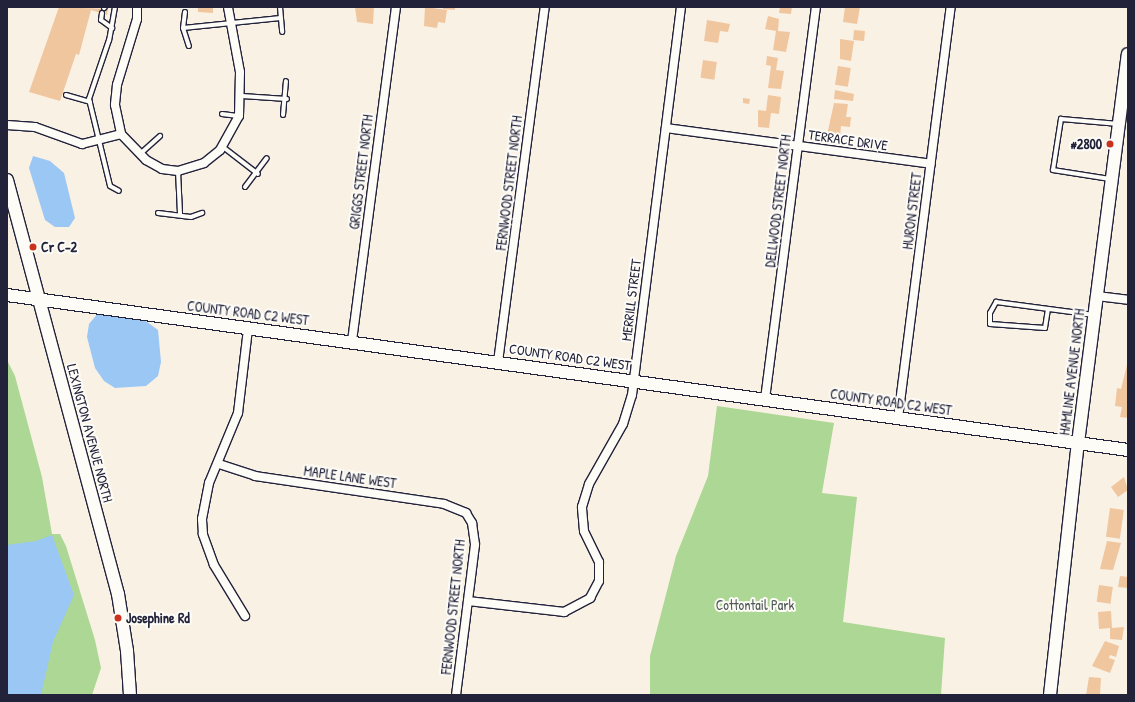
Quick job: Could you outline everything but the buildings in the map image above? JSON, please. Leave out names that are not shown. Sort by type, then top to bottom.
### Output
[{"type":"street","points":[[137,7],[137,19],[117,85],[115,105],[120,134],[139,154],[162,169],[178,171],[204,163],[222,147],[239,116],[242,96],[229,22],[228,7]]},
{"type":"street","name":"GRIGGS STREET NORTH","points":[[352,341],[396,7]]},
{"type":"street","name":"FERNWOOD STREET NORTH","points":[[498,362],[545,7]]},
{"type":"street","name":"MERRILL STREET","points":[[468,600],[564,612],[590,598],[600,571],[584,531],[584,496],[623,424],[634,381],[681,7]]},
{"type":"street","name":"DELLWOOD STREET NORTH","points":[[765,399],[816,7]]},
{"type":"street","name":"HURON STREET","points":[[898,418],[951,7]]},
{"type":"street","name":"HAMLINE AVENUE NORTH","points":[[1050,695],[1078,443],[1120,128],[1128,54]]},
{"type":"street","points":[[7,125],[35,127],[82,144],[120,134]]},
{"type":"street","name":"TERRACE DRIVE","points":[[666,128],[931,164]]},
{"type":"street","name":"LEXINGTON AVENUE NORTH","points":[[7,180],[118,594],[128,651],[130,695]]},
{"type":"street","name":"COUNTY ROAD C2 WEST","points":[[7,295],[40,301],[248,329],[352,341],[1128,450]]},
{"type":"street","points":[[1097,296],[1128,300]]},
{"type":"street","points":[[245,616],[214,565],[203,534],[203,504],[238,413],[248,329]]},
{"type":"street","name":"MAPLE LANE WEST","points":[[219,464],[254,476],[444,504],[466,513],[472,523]]},
{"type":"street","name":"FERNWOOD STREET NORTH","points":[[456,695],[475,545],[472,523]]},
{"type":"lane","points":[[115,7],[112,28],[90,102],[98,141],[110,186],[119,191]]},
{"type":"lane","points":[[280,7],[282,32]]},
{"type":"lane","points":[[185,12],[183,28],[189,46]]},
{"type":"lane","points":[[102,13],[101,20],[112,28]]},
{"type":"lane","points":[[183,28],[229,22],[280,18]]},
{"type":"lane","points":[[283,115],[287,99],[286,81]]},
{"type":"lane","points":[[66,94],[90,102]]},
{"type":"lane","points":[[242,96],[287,99]]},
{"type":"lane","points":[[222,114],[239,116]]},
{"type":"lane","points":[[1112,179],[1053,170],[1061,119],[1120,128]]},
{"type":"lane","points":[[139,154],[160,136]]},
{"type":"lane","points":[[222,147],[258,174]]},
{"type":"lane","points":[[245,187],[258,174],[267,158]]},
{"type":"lane","points":[[178,171],[180,214]]},
{"type":"lane","points":[[158,213],[180,214],[191,217],[202,213]]},
{"type":"lane","points":[[1048,309],[1045,328],[990,324],[990,313],[996,302],[1094,315]]},
{"type":"green space","points":[[7,360],[15,376],[42,477],[52,534],[60,534],[66,546],[95,640],[101,668],[92,695],[7,695]]},
{"type":"green space","name":"Cottontail Park","points":[[717,406],[834,423],[822,493],[857,497],[843,622],[945,638],[941,695],[650,695],[650,656],[676,556],[708,476]]},
{"type":"water","points":[[33,156],[50,161],[64,173],[75,218],[69,227],[55,227],[45,220],[29,168]]},
{"type":"water","points":[[99,312],[139,316],[158,330],[161,362],[158,376],[146,386],[115,388],[104,381],[95,368],[87,337],[89,324]]},
{"type":"water","points":[[52,535],[74,595],[53,642],[41,695],[7,695],[7,545],[36,541]]},
{"type":"place","name":"#2800","points":[[1110,144]]},
{"type":"place","name":"Cr C-2","points":[[33,247]]},
{"type":"place","name":"Josephine Rd","points":[[118,618]]}]
